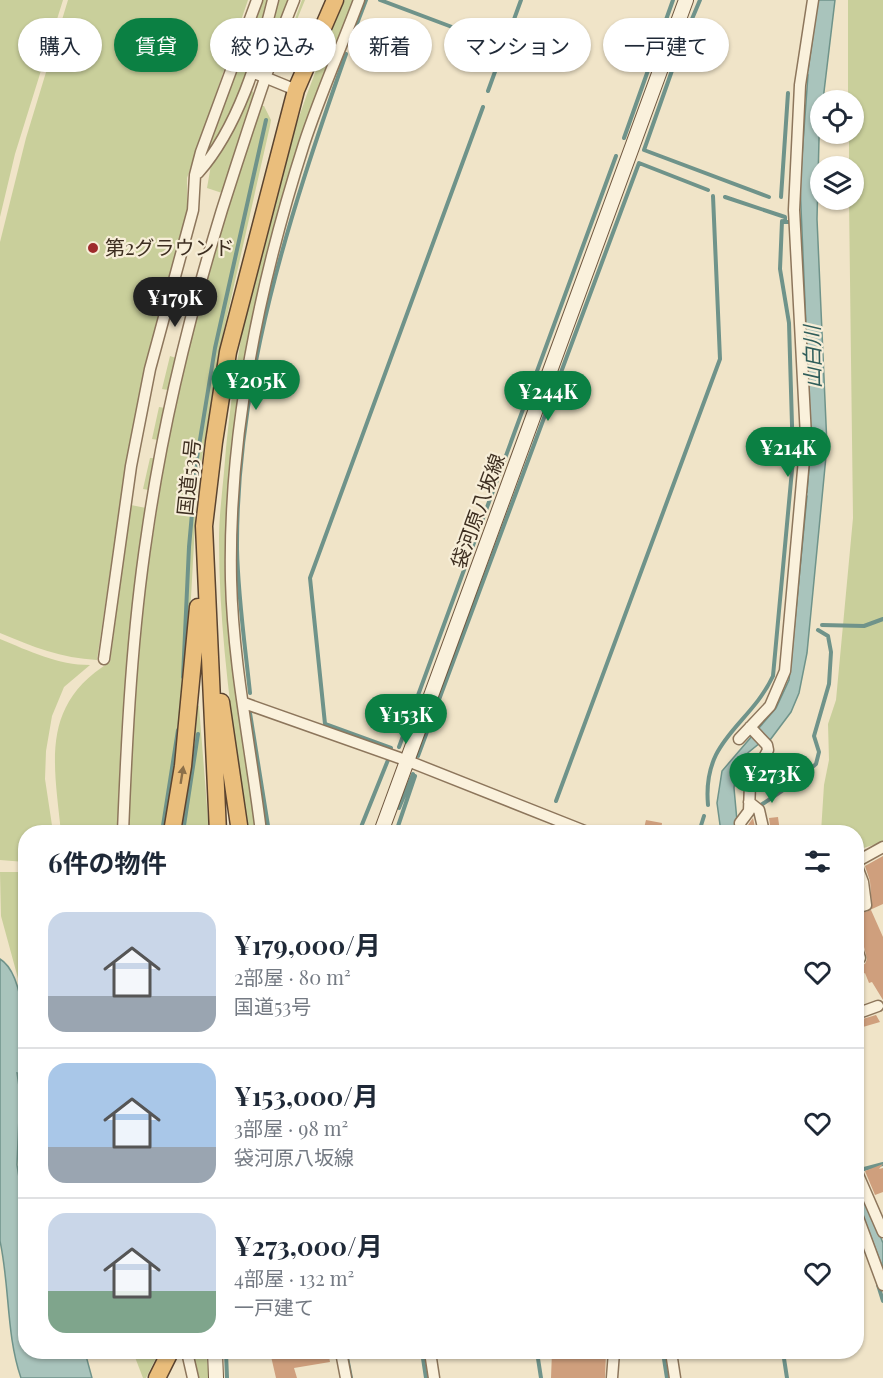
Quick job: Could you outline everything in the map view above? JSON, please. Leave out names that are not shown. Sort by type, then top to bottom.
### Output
[{"type":"highway","name":"国道53号","points":[[218,825],[204,526],[228,352],[296,90],[335,0]]},
{"type":"highway","points":[[173,825],[192,690],[204,526]]},
{"type":"highway","points":[[206,595],[239,825]]},
{"type":"highway","points":[[157,1378],[166,1359]]},
{"type":"main road","name":"袋河原八坂線","points":[[384,825],[686,0]]},
{"type":"main road","points":[[215,1359],[216,1378]]},
{"type":"street","points":[[105,659],[131,466],[150,369],[193,210],[195,175],[222,91],[257,0]]},
{"type":"street","points":[[268,18],[273,0]]},
{"type":"street","points":[[123,825],[128,705],[136,620],[147,532],[181,354],[211,242],[264,77],[294,0]]},
{"type":"street","points":[[260,825],[231,581],[236,453],[245,386],[278,231],[305,142],[359,0]]},
{"type":"street","points":[[739,739],[770,706],[785,671],[806,437],[794,210],[800,85],[813,0]]},
{"type":"street","points":[[195,175],[208,161],[245,92],[253,72],[296,90]]},
{"type":"street","points":[[244,703],[408,761],[569,825]]},
{"type":"street","points":[[740,825],[749,811],[750,784],[768,750],[750,728]]},
{"type":"street","points":[[749,802],[759,810],[762,825]]},
{"type":"street","points":[[864,858],[883,847]]},
{"type":"street","points":[[864,890],[866,905],[864,906]]},
{"type":"street","points":[[864,1011],[878,1006]]},
{"type":"street","points":[[864,1188],[883,1232]]},
{"type":"street","points":[[864,1234],[883,1285]]},
{"type":"street","points":[[189,1359],[193,1378]]},
{"type":"street","points":[[342,1359],[346,1378]]},
{"type":"street","points":[[431,1359],[434,1378]]},
{"type":"street","points":[[612,1378],[613,1359]]},
{"type":"street","points":[[672,1359],[675,1378]]},
{"type":"green space","points":[[0,0],[63,0],[57,18],[18,18],[18,72],[41,72],[15,154],[0,217]]},
{"type":"green space","points":[[68,0],[248,0],[242,18],[210,18],[210,72],[223,72],[187,178],[187,210],[142,380],[127,457],[97,660],[47,651],[0,633],[0,242],[26,138],[46,72],[102,72],[102,18],[63,18]]},
{"type":"green space","points":[[263,0],[269,0],[264,18],[255,18]]},
{"type":"green space","points":[[276,0],[290,0],[283,18],[272,18]]},
{"type":"green space","points":[[302,0],[305,0],[298,18],[295,18]]},
{"type":"green space","points":[[345,0],[355,0],[336,49],[336,22]]},
{"type":"green space","points":[[848,0],[883,0],[883,842],[864,848],[864,825],[821,825],[824,785],[829,760],[828,724],[836,700],[853,518],[849,210],[864,210],[864,156],[849,156],[849,144],[864,144],[864,90],[848,90]]},
{"type":"green space","points":[[233,72],[248,72],[242,91],[204,160]]},
{"type":"green space","points":[[316,72],[327,72],[315,104],[236,412],[227,531],[257,825],[247,825],[228,686],[220,577],[220,523],[230,412],[250,291],[281,172]]},
{"type":"green space","points":[[253,91],[253,99],[222,193],[207,188],[211,165],[248,95]]},
{"type":"green space","points":[[259,106],[264,106],[271,120],[221,343],[197,488],[185,707],[167,825],[127,825],[134,699],[143,601],[165,457],[202,289]]},
{"type":"green space","points":[[170,356],[176,358],[168,390],[162,389]]},
{"type":"green space","points":[[159,407],[165,408],[159,440],[152,439]]},
{"type":"green space","points":[[150,458],[156,458],[149,490],[143,489]]},
{"type":"green space","points":[[131,505],[146,508],[126,670],[118,825],[60,825],[55,759],[62,716],[72,697],[88,679],[110,662]]},
{"type":"green space","points":[[0,639],[55,660],[90,665],[64,687],[52,716],[46,751],[45,779],[52,825],[18,825],[18,861],[0,860]]},
{"type":"green space","points":[[197,705],[199,706],[208,825],[180,825]]},
{"type":"green space","points":[[0,872],[18,872],[18,978],[1,916]]},
{"type":"green space","points":[[136,1359],[156,1359],[146,1378],[143,1378]]},
{"type":"green space","points":[[194,1359],[207,1359],[209,1378],[197,1378],[193,1362]]},
{"type":"water","name":"山白川","points":[[818,0],[835,0],[824,90],[810,90],[810,144],[819,144],[819,156],[810,156],[810,210],[817,210],[827,446],[807,653],[799,693],[791,712],[770,740],[760,743],[744,756],[736,770],[734,788],[737,825],[720,825],[717,803],[722,771],[776,708],[789,680],[807,496],[804,494],[807,492],[811,444],[800,184],[808,75],[805,70],[808,70]]},
{"type":"water","points":[[0,959],[9,968],[18,991],[18,1359],[87,1359],[92,1378],[21,1378],[10,1328],[0,1241]]},
{"type":"water","points":[[864,1197],[883,1243],[883,1269],[864,1219]]},
{"type":"building","points":[[778,817],[779,825],[770,825],[769,818]]},
{"type":"building","points":[[753,818],[754,825],[748,825]]},
{"type":"building","points":[[646,820],[662,823],[662,825],[645,825]]},
{"type":"building","points":[[883,856],[883,904],[872,909],[870,881],[865,866]]},
{"type":"building","points":[[871,910],[883,937],[883,1000],[864,973],[864,964],[867,959],[864,947],[864,912]]},
{"type":"building","points":[[876,1015],[880,1022],[864,1027],[864,1019]]},
{"type":"building","points":[[883,1164],[879,1169],[883,1168],[883,1192],[875,1195],[865,1171]]},
{"type":"building","points":[[272,1359],[329,1359],[330,1362],[294,1368],[297,1378],[276,1378]]},
{"type":"building","points":[[552,1359],[606,1359],[605,1378],[551,1378]]},
{"type":"waterway","points":[[359,18],[366,0]]},
{"type":"waterway","points":[[380,0],[444,24]]},
{"type":"waterway","points":[[488,91],[521,0]]},
{"type":"waterway","points":[[624,138],[673,0]]},
{"type":"waterway","points":[[700,0],[681,45],[644,150],[769,197]]},
{"type":"waterway","points":[[250,693],[240,603],[237,549],[239,485],[246,422],[256,359],[270,297],[305,174],[346,54]]},
{"type":"waterway","points":[[781,197],[788,93]]},
{"type":"waterway","points":[[391,748],[325,724],[310,578],[483,107]]},
{"type":"waterway","points":[[183,677],[189,547],[197,458],[215,348],[266,120]]},
{"type":"waterway","points":[[399,747],[616,156]]},
{"type":"waterway","points":[[418,756],[639,163],[708,190]]},
{"type":"waterway","points":[[556,801],[720,359],[713,196]]},
{"type":"waterway","points":[[725,197],[785,217],[785,222],[789,222]]},
{"type":"waterway","name":"山白川","points":[[708,805],[708,782],[712,764],[720,748],[752,708],[773,676],[793,459],[789,323],[780,269],[782,221]]},
{"type":"waterway","points":[[822,625],[864,626],[883,619]]},
{"type":"waterway","points":[[761,805],[795,782],[816,764],[819,752],[814,736],[829,684],[831,652],[828,636],[818,630]]},
{"type":"waterway","points":[[250,713],[268,825]]},
{"type":"waterway","points":[[163,825],[178,730]]},
{"type":"waterway","points":[[184,825],[198,734]]},
{"type":"waterway","points":[[362,825],[388,760]]},
{"type":"waterway","points":[[399,808],[413,774]]},
{"type":"waterway","points":[[398,825],[415,776]]},
{"type":"waterway","points":[[701,825],[704,816]]},
{"type":"waterway","points":[[864,1169],[883,1164]]},
{"type":"waterway","points":[[878,1285],[883,1301]]},
{"type":"waterway","points":[[226,1359],[227,1378]]},
{"type":"waterway","points":[[347,1359],[351,1378]]},
{"type":"waterway","points":[[423,1359],[426,1378]]},
{"type":"waterway","points":[[538,1359],[541,1378]]},
{"type":"waterway","points":[[664,1359],[667,1378]]},
{"type":"waterway","points":[[784,1359],[787,1378]]},
{"type":"place","name":"第2グラウンド","points":[[93,248]]}]
